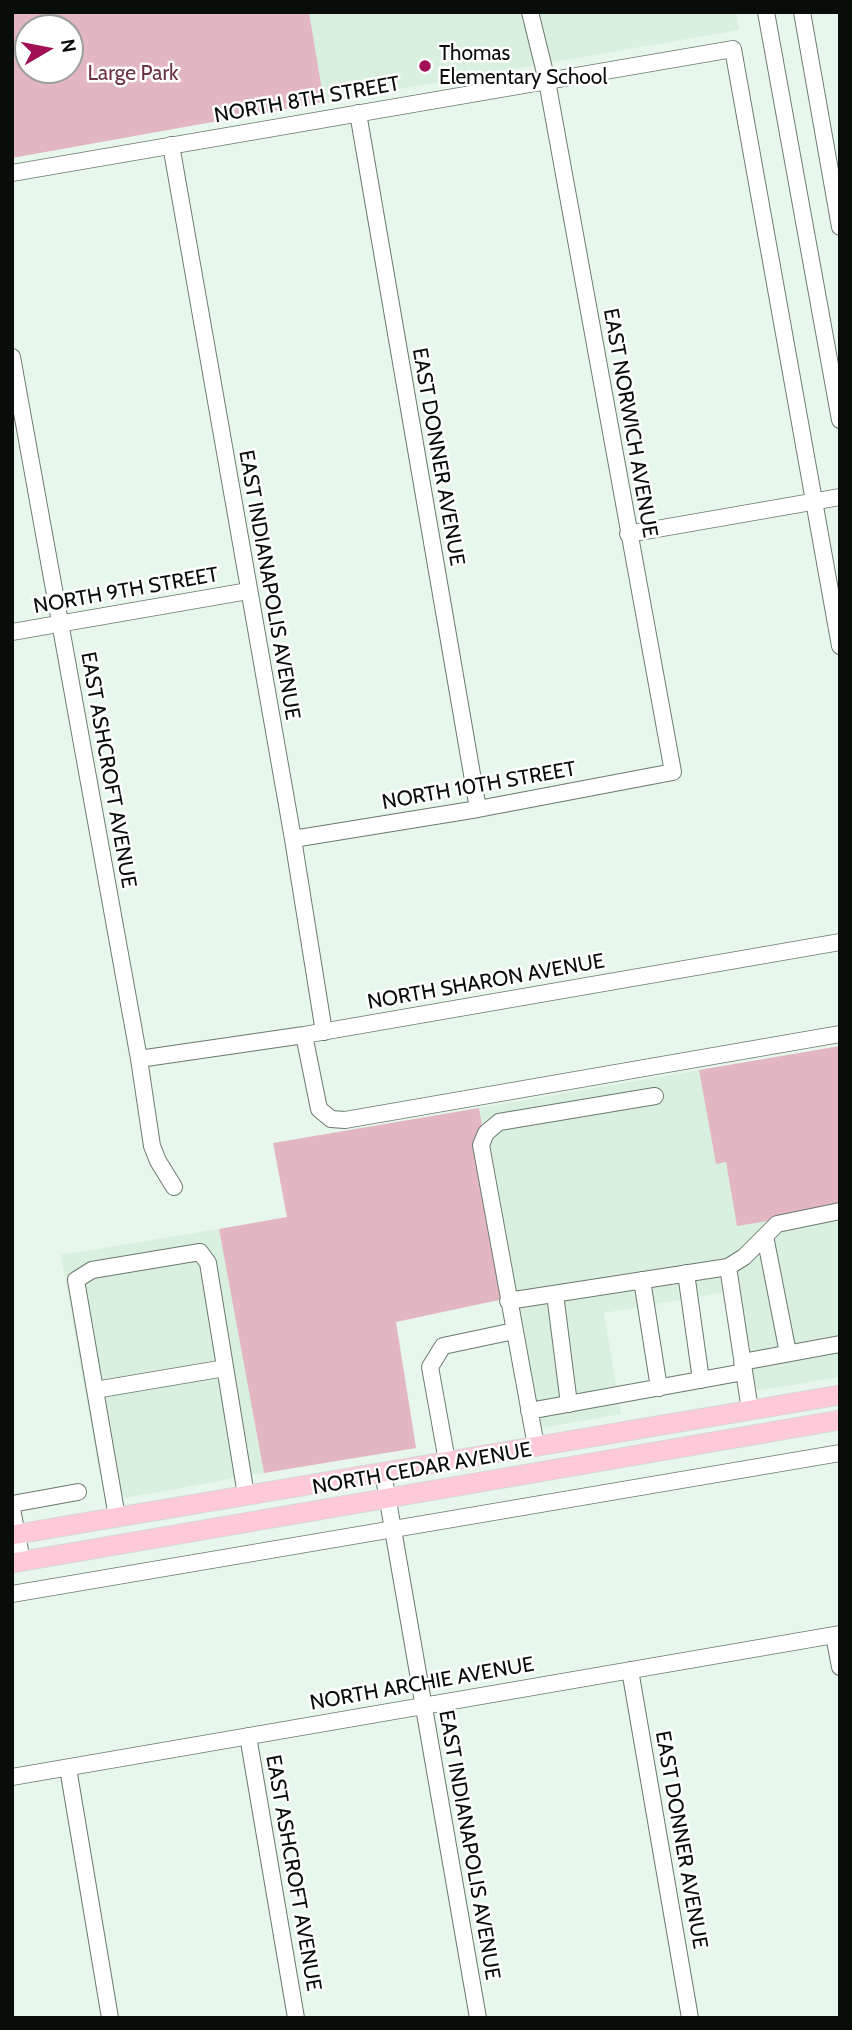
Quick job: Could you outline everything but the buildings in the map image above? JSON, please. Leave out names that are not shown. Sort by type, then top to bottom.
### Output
[{"type":"main road","name":"NORTH CEDAR AVENUE","points":[[14,1535],[840,1395]]},
{"type":"main road","points":[[667,1450],[683,1440],[740,1426],[746,1421],[750,1410]]},
{"type":"main road","name":"NORTH CEDAR AVENUE","points":[[17,1562],[840,1420]]},
{"type":"street","name":"EAST NORWICH AVENUE","points":[[530,12],[547,81],[673,772]]},
{"type":"street","points":[[766,12],[840,420]]},
{"type":"street","points":[[802,12],[840,227]]},
{"type":"street","name":"NORTH 8TH STREET","points":[[12,173],[733,48],[814,501]]},
{"type":"street","name":"EAST DONNER AVENUE","points":[[358,113],[478,809]]},
{"type":"street","name":"EAST INDIANAPOLIS AVENUE","points":[[170,145],[293,839],[324,1032]]},
{"type":"street","name":"EAST ASHCROFT AVENUE","points":[[12,357],[139,1059],[152,1146],[174,1187]]},
{"type":"street","points":[[628,534],[840,496]]},
{"type":"street","points":[[814,501],[840,646]]},
{"type":"street","name":"NORTH 9TH STREET","points":[[12,632],[248,591]]},
{"type":"street","name":"NORTH 10TH STREET","points":[[293,839],[478,809],[673,772]]},
{"type":"street","name":"NORTH SHARON AVENUE","points":[[139,1059],[324,1032],[840,942]]},
{"type":"street","points":[[304,1035],[319,1109],[331,1119],[345,1120],[840,1034]]},
{"type":"street","points":[[536,1446],[481,1145],[486,1133],[499,1122],[655,1096]]},
{"type":"street","points":[[508,1301],[728,1267],[744,1257],[778,1224],[840,1211]]},
{"type":"street","points":[[765,1236],[788,1353]]},
{"type":"street","points":[[117,1517],[76,1280],[92,1270],[200,1252],[208,1264],[246,1495]]},
{"type":"street","points":[[728,1267],[750,1410]]},
{"type":"street","points":[[686,1273],[701,1380]]},
{"type":"street","points":[[642,1280],[659,1388]]},
{"type":"street","points":[[555,1294],[569,1404]]},
{"type":"street","points":[[447,1461],[430,1367],[443,1346],[514,1331]]},
{"type":"street","points":[[529,1411],[701,1380],[788,1353],[840,1344]]},
{"type":"street","points":[[95,1390],[225,1368]]},
{"type":"street","points":[[12,1594],[840,1453]]},
{"type":"street","name":"EAST INDIANAPOLIS AVENUE","points":[[383,1472],[478,2018]]},
{"type":"street","points":[[17,1562],[12,1506],[78,1492]]},
{"type":"street","points":[[837,1635],[840,1667]]},
{"type":"street","name":"NORTH ARCHIE AVENUE","points":[[12,1777],[837,1635]]},
{"type":"street","name":"EAST DONNER AVENUE","points":[[630,1670],[690,2018]]},
{"type":"street","name":"EAST ASHCROFT AVENUE","points":[[248,1736],[296,2018]]},
{"type":"street","points":[[68,1768],[110,2018]]},
{"type":"shaded area","name":"Thomas Elementary School","points":[[309,12],[736,12],[739,30],[324,102]]},
{"type":"shaded area","points":[[699,1070],[716,1163],[726,1162],[840,1209],[840,1377],[756,1391],[738,1290],[604,1313],[621,1414],[536,1429],[479,1108]]},
{"type":"shaded area","points":[[219,1229],[264,1473],[126,1498],[100,1476],[61,1255]]},
{"type":"green space","name":"Large Park","points":[[12,12],[309,12],[324,102],[12,158]]},
{"type":"green space","points":[[840,1046],[840,1209],[737,1226],[726,1162],[716,1164],[699,1070]]},
{"type":"green space","points":[[479,1108],[513,1297],[396,1322],[416,1448],[264,1473],[219,1229],[287,1217],[273,1143]]},
{"type":"place","name":"Thomas Elementary School","points":[[425,66]]}]
